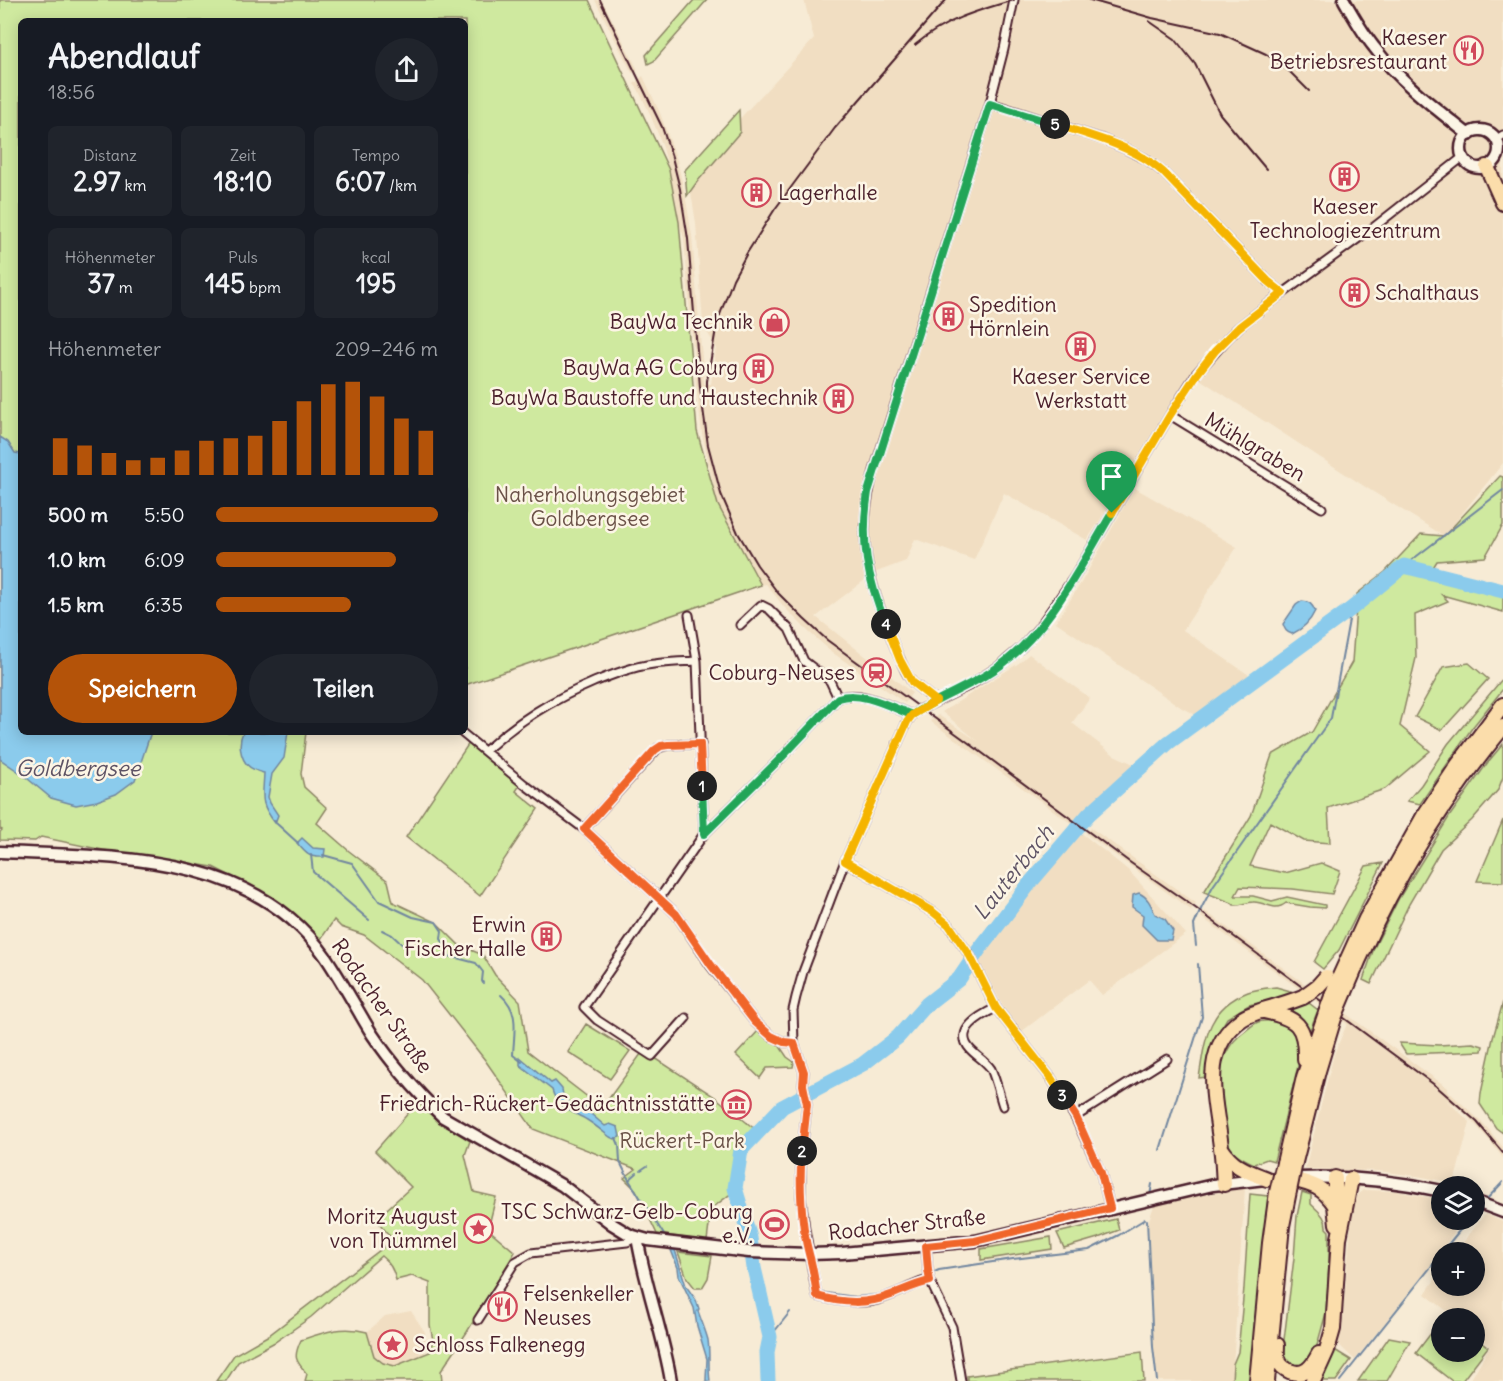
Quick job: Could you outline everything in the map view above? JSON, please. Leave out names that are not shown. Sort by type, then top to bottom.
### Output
[{"type":"highway","points":[[1487,167],[1503,203]]},
{"type":"highway","points":[[1290,1162],[1317,1071],[1336,984],[1366,919],[1424,816],[1458,765],[1502,708]]},
{"type":"highway","points":[[1224,1184],[1213,1080],[1214,1062],[1221,1042],[1231,1028],[1251,1014],[1303,997],[1318,986],[1336,984],[1370,933],[1419,842],[1503,727]]},
{"type":"highway","points":[[1257,1381],[1270,1244],[1290,1162],[1304,1077],[1305,1049],[1301,1029],[1289,1017],[1264,1010]]},
{"type":"highway","points":[[1304,1077],[1330,1016]]},
{"type":"highway","points":[[1221,1148],[1235,1164],[1267,1179]]},
{"type":"highway","points":[[1313,1381],[1327,1350],[1333,1329],[1338,1238],[1335,1178]]},
{"type":"highway","points":[[1338,1238],[1351,1179]]},
{"type":"highway","points":[[1285,1187],[1319,1187],[1335,1205]]},
{"type":"highway","points":[[1267,1381],[1285,1187]]},
{"type":"highway","points":[[1276,1288],[1278,1362],[1294,1373],[1302,1372],[1315,1363],[1334,1307]]},
{"type":"street","points":[[936,701],[912,682],[906,672],[877,602],[866,556],[865,511],[874,471],[990,104],[1014,0]]},
{"type":"street","points":[[1344,0],[1374,48],[1387,63],[1414,90],[1469,135]]},
{"type":"street","points":[[990,104],[1102,140],[1146,159],[1163,172],[1268,281],[1283,293]]},
{"type":"street","points":[[1483,131],[1500,137],[1499,154],[1495,162],[1487,167],[1475,167],[1463,158],[1462,143],[1473,132],[1483,131]]},
{"type":"street","points":[[929,1276],[915,1285],[875,1300],[838,1301],[817,1291],[801,1197],[807,1098],[803,1085],[804,1072],[794,1043],[794,1010],[803,972],[845,861],[907,722],[912,715],[970,685],[998,667],[1022,647],[1040,626],[1075,576],[1170,415],[1195,376],[1215,351],[1239,327],[1463,158]]},
{"type":"street","name":"Mühlgraben","points":[[1170,415],[1322,508]]},
{"type":"street","points":[[740,625],[761,605],[769,609],[789,629],[804,661],[830,681],[838,698]]},
{"type":"street","points":[[689,615],[697,661],[704,834]]},
{"type":"street","points":[[485,752],[504,734],[533,713],[571,692],[640,666],[697,661]]},
{"type":"street","points":[[686,1018],[652,1056],[597,1020],[584,1007],[704,834],[838,698],[851,694],[912,715]]},
{"type":"street","points":[[465,735],[545,801],[584,829],[659,898],[676,914],[711,965],[755,1022],[771,1036],[784,1042],[794,1043]]},
{"type":"street","points":[[584,829],[658,747],[700,744]]},
{"type":"street","name":"Rodacher Straße","points":[[0,852],[151,861],[200,872],[244,888],[267,901],[285,914],[315,943],[390,1058],[443,1117],[563,1186],[618,1228],[637,1237],[661,1242],[753,1252],[842,1253],[975,1241],[1155,1198],[1224,1184],[1267,1179],[1285,1187],[1335,1178],[1406,1184],[1431,1189]]},
{"type":"street","points":[[845,861],[933,912],[949,925],[972,959],[996,1008],[1051,1078],[1076,1117],[1101,1173],[1110,1208]]},
{"type":"street","points":[[996,1008],[972,1022],[965,1038],[968,1048],[990,1068],[1003,1106]]},
{"type":"street","points":[[1076,1117],[1167,1059]]},
{"type":"street","points":[[1485,1204],[1503,1212]]},
{"type":"street","points":[[478,1320],[518,1259],[531,1253],[627,1242],[637,1237],[660,1326],[671,1381]]},
{"type":"street","points":[[926,1246],[929,1276],[952,1327],[961,1381]]},
{"type":"shaded area","points":[[595,0],[602,0],[638,70],[632,73]]},
{"type":"shaded area","points":[[804,0],[1503,0],[1503,463],[1444,536],[1195,376],[1087,540],[1004,493],[974,560],[915,539],[906,561],[874,573],[816,617],[912,693],[905,703],[833,653],[784,607],[766,584],[762,585],[718,505],[702,433],[684,238],[662,144],[650,114],[634,84],[643,76],[660,113],[677,160],[692,236],[704,384],[711,384],[716,347],[703,325],[696,223],[688,174],[814,39]]},
{"type":"shaded area","points":[[1135,488],[1237,547],[1183,630],[1249,675],[1196,715],[1182,708],[1056,622]]},
{"type":"shaded area","points":[[1029,654],[1090,698],[1072,723],[1114,755],[1136,765],[1079,820],[1072,824],[930,721],[938,715],[978,741],[942,712],[1019,663]]},
{"type":"shaded area","points":[[1075,828],[1128,870],[1186,934],[1102,995],[1089,980],[1021,1032],[1006,1012],[972,949],[1001,911]]},
{"type":"shaded area","points":[[1091,828],[1196,903],[1191,910],[1086,834]]},
{"type":"shaded area","points":[[1205,911],[1448,1088],[1448,1091],[1484,1124],[1503,1147],[1503,1158],[1462,1110],[1446,1100],[1470,1122],[1456,1176],[1431,1176],[1431,1179],[1378,1171],[1305,1169],[1334,1054],[1347,1024],[1201,917]]},
{"type":"shaded area","points":[[1245,1188],[1232,1381],[1157,1381],[1153,1347],[1148,1223],[1155,1203]]},
{"type":"shaded area","points":[[1364,1190],[1396,1191],[1431,1198],[1431,1230],[1456,1230],[1448,1242],[1431,1242],[1431,1265],[1355,1360],[1338,1344],[1353,1202]]},
{"type":"shaded area","points":[[1485,1214],[1503,1222],[1503,1381],[1470,1381],[1481,1362],[1485,1362],[1485,1355],[1490,1346],[1485,1342],[1485,1308],[1443,1308],[1425,1294],[1431,1285],[1431,1296],[1485,1296],[1485,1242],[1464,1242],[1473,1230],[1485,1230]]},
{"type":"shaded area","points":[[411,1311],[425,1332],[425,1356],[395,1366],[383,1363],[374,1356],[367,1332],[385,1316]]},
{"type":"green space","name":"Naherholungsgebiet Goldbergsee","points":[[0,0],[589,0],[669,170],[679,222],[697,431],[718,505],[761,585],[468,684],[468,18],[18,18],[18,735],[306,735],[301,774],[304,787],[327,808],[317,823],[388,881],[393,902],[436,922],[459,945],[483,955],[495,975],[520,1001],[528,1051],[602,1108],[641,1054],[652,1056],[715,1097],[756,1130],[736,1152],[733,1192],[711,1209],[707,1241],[657,1234],[636,1190],[624,1178],[636,1169],[533,1129],[485,1060],[422,980],[364,935],[341,927],[334,920],[321,939],[274,898],[213,867],[103,850],[41,837],[35,841],[0,840],[2,830],[0,829]]},
{"type":"green space","points":[[694,0],[707,0],[654,61],[648,64],[646,55]]},
{"type":"green space","points":[[739,110],[740,132],[687,196],[685,170]]},
{"type":"green space","points":[[1500,476],[1503,477],[1503,525],[1485,557],[1437,561],[1432,569],[1475,589],[1503,593],[1503,612],[1442,595],[1448,601],[1415,615],[1416,658],[1400,726],[1430,751],[1385,789],[1328,808],[1330,843],[1304,841],[1270,822],[1250,866],[1285,873],[1321,863],[1340,871],[1332,894],[1293,889],[1240,887],[1235,896],[1253,896],[1272,901],[1287,897],[1325,905],[1325,908],[1286,903],[1273,907],[1257,902],[1234,905],[1204,892],[1251,816],[1272,755],[1312,732],[1352,662],[1357,594],[1385,572],[1421,534],[1444,536]]},
{"type":"green space","points":[[1469,663],[1488,679],[1442,730],[1415,717],[1443,667]]},
{"type":"green space","points":[[1503,678],[1503,689],[1472,728],[1420,804],[1407,801],[1421,785],[1448,744]]},
{"type":"green space","points":[[469,743],[520,785],[516,791],[538,809],[480,896],[406,837]]},
{"type":"green space","points":[[1503,744],[1503,777],[1498,790],[1472,820],[1441,849],[1409,904],[1371,984],[1363,980],[1374,948],[1399,898],[1449,817]]},
{"type":"green space","points":[[1503,820],[1503,882],[1477,881]]},
{"type":"green space","points":[[1383,863],[1339,950],[1323,969],[1314,962],[1366,866]]},
{"type":"green space","points":[[1276,987],[1294,992],[1281,998],[1249,1005],[1227,1018],[1210,1048],[1207,1077],[1199,1078],[1206,1038],[1216,1016],[1234,999],[1248,992]]},
{"type":"green space","points":[[1305,1000],[1318,1010],[1308,1035],[1284,1009]]},
{"type":"green space","points":[[1503,1002],[1503,1133],[1496,1128],[1480,1104],[1493,1038]]},
{"type":"green space","points":[[1281,1020],[1298,1030],[1299,1062],[1274,1161],[1267,1159],[1254,1164],[1236,1154],[1229,1146],[1221,1091],[1222,1069],[1228,1050],[1243,1033],[1258,1022]]},
{"type":"green space","points":[[586,1024],[630,1051],[610,1079],[568,1052]]},
{"type":"green space","points":[[759,1030],[779,1045],[787,1057],[794,1062],[793,1067],[767,1068],[760,1078],[736,1055]]},
{"type":"green space","points":[[1399,1043],[1439,1045],[1473,1043],[1483,1046],[1482,1051],[1406,1054]]},
{"type":"green space","points":[[418,1102],[444,1124],[470,1141],[465,1155],[474,1192],[496,1197],[488,1229],[515,1252],[441,1371],[442,1381],[305,1381],[307,1374],[296,1358],[298,1346],[301,1340],[326,1332],[350,1329],[367,1332],[374,1356],[383,1363],[395,1366],[430,1352],[433,1340],[430,1325],[430,1283],[412,1276],[396,1280],[391,1266],[381,1256],[311,1317],[275,1342],[238,1362],[226,1381],[216,1381],[234,1355],[269,1335],[393,1240],[376,1219],[411,1187],[375,1151]]},
{"type":"green space","points":[[1302,1192],[1311,1195],[1311,1204],[1324,1217],[1326,1228],[1329,1231],[1329,1265],[1326,1313],[1313,1360],[1297,1366],[1287,1360],[1283,1348],[1297,1216]]},
{"type":"green space","points":[[1250,1194],[1268,1196],[1254,1345],[1253,1381],[1232,1381],[1233,1364],[1238,1352]]},
{"type":"green space","points":[[1116,1219],[1119,1230],[1064,1248],[1057,1233]]},
{"type":"green space","points":[[1051,1237],[1052,1249],[981,1260],[981,1249]]},
{"type":"green space","points":[[678,1252],[712,1256],[708,1278],[702,1288],[695,1288],[687,1278]]},
{"type":"green space","points":[[1431,1333],[1431,1362],[1477,1362],[1462,1381],[1452,1381],[1416,1353]]},
{"type":"green space","points":[[1389,1337],[1410,1341],[1387,1381],[1358,1381]]},
{"type":"green space","points":[[1333,1349],[1351,1360],[1336,1381],[1321,1381]]},
{"type":"green space","points":[[1142,1352],[1144,1381],[967,1381],[967,1376]]},
{"type":"water","name":"Goldbergsee","points":[[0,437],[18,454],[18,735],[150,735],[135,780],[116,794],[76,805],[51,798],[0,759]]},
{"type":"water","points":[[1302,601],[1310,603],[1315,611],[1306,625],[1292,634],[1283,624],[1296,605]]},
{"type":"water","points":[[242,735],[288,735],[284,758],[272,774],[268,797],[278,815],[275,823],[264,805],[264,773],[246,764],[240,748]]},
{"type":"water","points":[[302,838],[313,848],[325,849],[324,857],[315,857],[306,853],[297,843]]},
{"type":"water","points":[[1139,893],[1151,904],[1155,914],[1165,919],[1173,931],[1171,940],[1157,940],[1142,925],[1143,915],[1132,907],[1133,895]]},
{"type":"water","points":[[520,1057],[551,1083],[555,1081],[562,1089],[566,1100],[571,1104],[585,1107],[605,1126],[610,1124],[618,1127],[620,1137],[614,1139],[610,1137],[561,1105],[552,1090],[520,1065]]},
{"type":"water","points":[[671,1250],[675,1250],[686,1286],[696,1300],[699,1309],[708,1340],[710,1381],[706,1381],[707,1359],[694,1308],[679,1276]]},
{"type":"waterway","points":[[1404,566],[1503,490]]},
{"type":"waterway","name":"Lauterbach","points":[[768,1381],[767,1352],[770,1337],[754,1268],[750,1238],[735,1188],[741,1150],[782,1107],[863,1064],[898,1037],[927,1004],[959,979],[1030,883],[1089,814],[1168,743],[1351,609],[1404,566],[1503,591]]},
{"type":"waterway","points":[[1196,946],[1194,925],[1213,886],[1331,718],[1351,609]]},
{"type":"waterway","points":[[275,820],[298,843]]},
{"type":"waterway","points":[[311,855],[313,872],[369,920]]},
{"type":"waterway","points":[[323,855],[352,863],[379,901],[413,917],[436,922],[442,931],[441,939],[449,956]]},
{"type":"waterway","points":[[382,930],[392,935],[406,948]]},
{"type":"waterway","points":[[437,955],[476,963],[483,972],[483,983]]},
{"type":"waterway","points":[[1160,1150],[1202,1017],[1198,964]]},
{"type":"waterway","points":[[501,995],[507,1001],[513,1015],[515,1030],[513,1055],[522,1062]]},
{"type":"waterway","points":[[616,1138],[619,1145],[620,1162],[666,1238]]},
{"type":"waterway","points":[[641,1170],[647,1166]]},
{"type":"waterway","points":[[629,1180],[637,1173]]},
{"type":"waterway","points":[[1485,1201],[1503,1182]]},
{"type":"waterway","points":[[1150,1196],[1152,1184]]},
{"type":"waterway","points":[[818,1292],[856,1297],[884,1294],[939,1270],[1089,1250],[1145,1219]]},
{"type":"waterway","points":[[1147,1220],[1153,1347],[1157,1381]]},
{"type":"waterway","points":[[1450,1242],[1460,1230]]},
{"type":"waterway","points":[[1340,1381],[1431,1267]]},
{"type":"waterway","points":[[770,1337],[790,1312]]},
{"type":"railway","points":[[600,0],[662,127],[680,189],[688,239],[700,387],[708,445],[721,494],[738,533],[757,565],[778,593],[827,640],[1436,1086],[1477,1122],[1503,1153]]},
{"type":"railway","points":[[707,391],[717,323],[733,279],[747,253],[775,209],[835,128],[946,0]]},
{"type":"railway","points":[[915,45],[950,22],[1014,0]]},
{"type":"railway","points":[[1090,0],[1152,18],[1220,33],[1266,54],[1289,71],[1309,91]]},
{"type":"railway","points":[[1149,21],[1175,39],[1195,64],[1220,114],[1266,169]]},
{"type":"place","name":"Kaeser Betriebsrestaurant","points":[[1468,50]]},
{"type":"place","name":"Kaeser Technologiezentrum","points":[[1345,176]]},
{"type":"place","name":"Lagerhalle","points":[[757,193]]},
{"type":"place","name":"Schalthaus","points":[[1354,293]]},
{"type":"place","name":"Spedition Hörnlein","points":[[948,317]]},
{"type":"place","name":"BayWa Technik","points":[[774,322]]},
{"type":"place","name":"Kaeser Service Werkstatt","points":[[1081,346]]},
{"type":"place","name":"BayWa AG Coburg","points":[[759,368]]},
{"type":"place","name":"BayWa Baustoffe und Haustechnik","points":[[839,398]]},
{"type":"place","name":"Coburg-Neuses","points":[[876,673]]},
{"type":"place","name":"Erwin Fischer Halle","points":[[547,937]]},
{"type":"place","name":"Friedrich-Rückert-Gedächtnisstätte","points":[[736,1104]]},
{"type":"place","name":"TSC Schwarz-Gelb-Coburg e.V.","points":[[774,1224]]},
{"type":"place","name":"Moritz August von Thümmel","points":[[478,1229]]},
{"type":"place","name":"Felsenkeller Neuses","points":[[502,1306]]},
{"type":"place","name":"Schloss Falkenegg","points":[[393,1345]]},
{"type":"route","points":[[1112,513],[1075,576],[1040,626],[1010,658],[970,685],[912,715],[851,694],[838,698],[704,834],[700,744],[658,747],[584,829],[676,914],[701,952],[755,1022],[771,1036],[784,1042],[794,1043],[804,1072],[803,1085],[807,1098],[801,1162],[801,1197],[817,1296],[838,1301],[860,1302],[892,1295],[922,1282],[930,1281],[926,1246],[975,1241],[1110,1208],[1101,1173],[1076,1117],[1051,1078],[996,1008],[970,956],[949,925],[933,912],[845,861],[907,722],[912,715],[936,701],[912,682],[906,672],[877,602],[866,556],[865,511],[874,471],[990,104],[1102,140],[1146,159],[1163,172],[1268,281],[1283,293],[1239,327],[1215,351],[1197,374],[1112,513]]},
{"type":"park label","name":"Rückert-Park","points":[[682,1141]]}]
